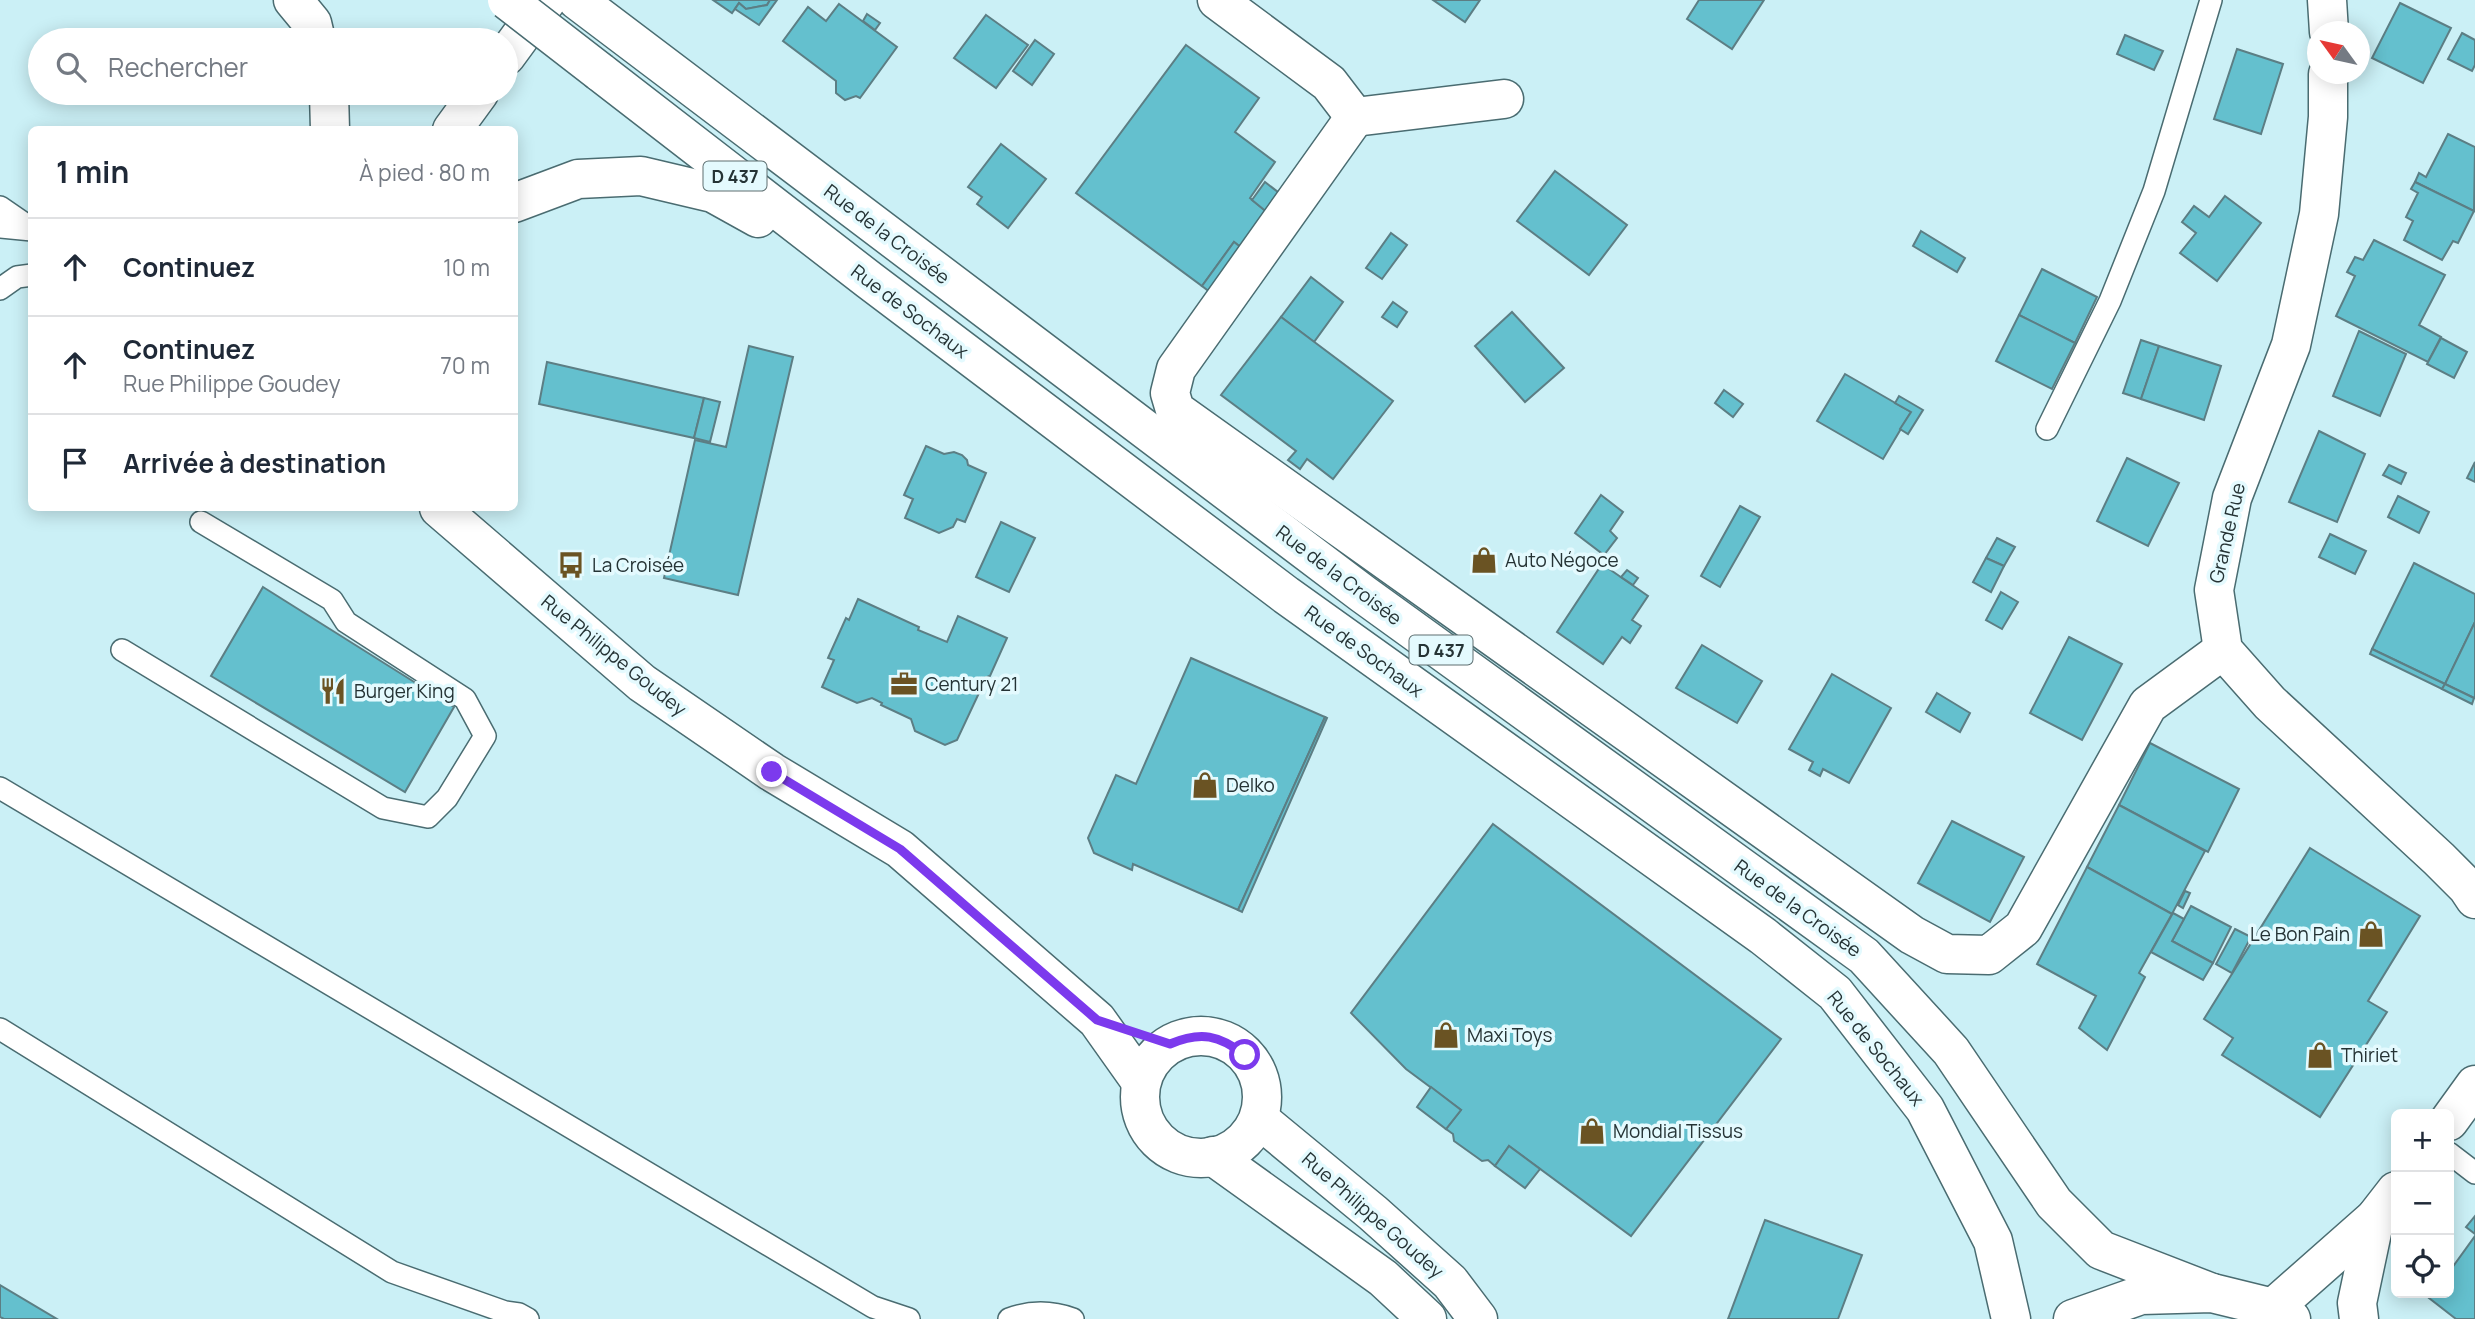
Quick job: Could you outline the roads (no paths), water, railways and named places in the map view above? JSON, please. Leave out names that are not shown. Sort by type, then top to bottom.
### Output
[{"type":"street","points":[[293,0],[313,28]]},
{"type":"street","name":"Rue de Sochaux","points":[[507,0],[869,280],[1286,595],[1763,936],[1835,993],[1925,1109],[1993,1241],[2011,1319]]},
{"type":"street","points":[[518,40],[547,0]]},
{"type":"street","name":"Rue de la Croisée","points":[[577,0],[1363,594],[1864,956],[1951,1051],[2054,1203],[2101,1251],[2212,1293]]},
{"type":"street","points":[[1217,0],[1329,83],[1355,117]]},
{"type":"street","points":[[2328,0],[2329,21]]},
{"type":"street","name":"Grande Rue","points":[[2223,650],[2214,590],[2232,498],[2291,345],[2319,214],[2328,117],[2328,84]]},
{"type":"street","points":[[1504,99],[1355,117],[1176,369],[1170,393],[1175,410],[1912,935],[1947,954],[1989,955],[2023,928],[2148,705],[2223,650],[2270,703],[2439,859],[2475,899]]},
{"type":"street","points":[[329,105],[330,126]]},
{"type":"street","points":[[455,126],[470,105]]},
{"type":"street","points":[[518,202],[578,180],[641,176],[713,193],[869,280]]},
{"type":"street","name":"Rue Philippe Goudey","points":[[442,511],[642,683],[772,772],[900,849],[1097,1020],[1141,1082]]},
{"type":"street","name":"Rue Philippe Goudey","points":[[1097,1020],[1170,1044]]},
{"type":"street","points":[[1209,1036],[1229,1043],[1245,1055],[1256,1071],[1261,1092],[1259,1119],[1248,1135],[1233,1149],[1213,1156],[1192,1158],[1171,1151],[1155,1140],[1141,1111],[1141,1082],[1154,1057],[1170,1044],[1188,1037],[1209,1036]]},
{"type":"street","points":[[2454,1114],[2475,1085]]},
{"type":"street","name":"Rue Philippe Goudey","points":[[1259,1119],[1373,1213],[1450,1282],[1478,1319]]},
{"type":"street","points":[[1213,1156],[1383,1278],[1427,1319]]},
{"type":"street","points":[[2073,1319],[2141,1295],[2212,1293],[2282,1314],[2386,1205]]},
{"type":"street","points":[[2359,1319],[2357,1303],[2386,1205]]},
{"type":"lane","points":[[2047,429],[2110,301],[2154,191],[2211,0]]},
{"type":"lane","points":[[0,207],[28,227]]},
{"type":"lane","points":[[0,227],[28,230]]},
{"type":"lane","points":[[0,289],[17,276],[28,275]]},
{"type":"lane","points":[[122,650],[383,808],[428,817],[447,798],[485,736],[465,699],[346,622],[332,600],[201,522]]},
{"type":"lane","points":[[0,788],[879,1313],[909,1319]]},
{"type":"lane","points":[[0,1028],[392,1272],[528,1319]]},
{"type":"lane","points":[[2454,1157],[2475,1173]]},
{"type":"lane","points":[[1009,1319],[1023,1313],[1051,1313],[1073,1319]]},
{"type":"place","name":"Auto Négoce","points":[[1484,560]]},
{"type":"place","name":"La Croisée","points":[[571,565]]},
{"type":"place","name":"Century 21","points":[[904,684]]},
{"type":"place","name":"Burger King","points":[[333,691]]},
{"type":"place","name":"Delko","points":[[1205,785]]},
{"type":"place","name":"Le Bon Pain","points":[[2371,934]]},
{"type":"place","name":"Maxi Toys","points":[[1446,1035]]},
{"type":"place","name":"Thiriet","points":[[2320,1055]]},
{"type":"place","name":"Mondial Tissus","points":[[1592,1131]]}]
